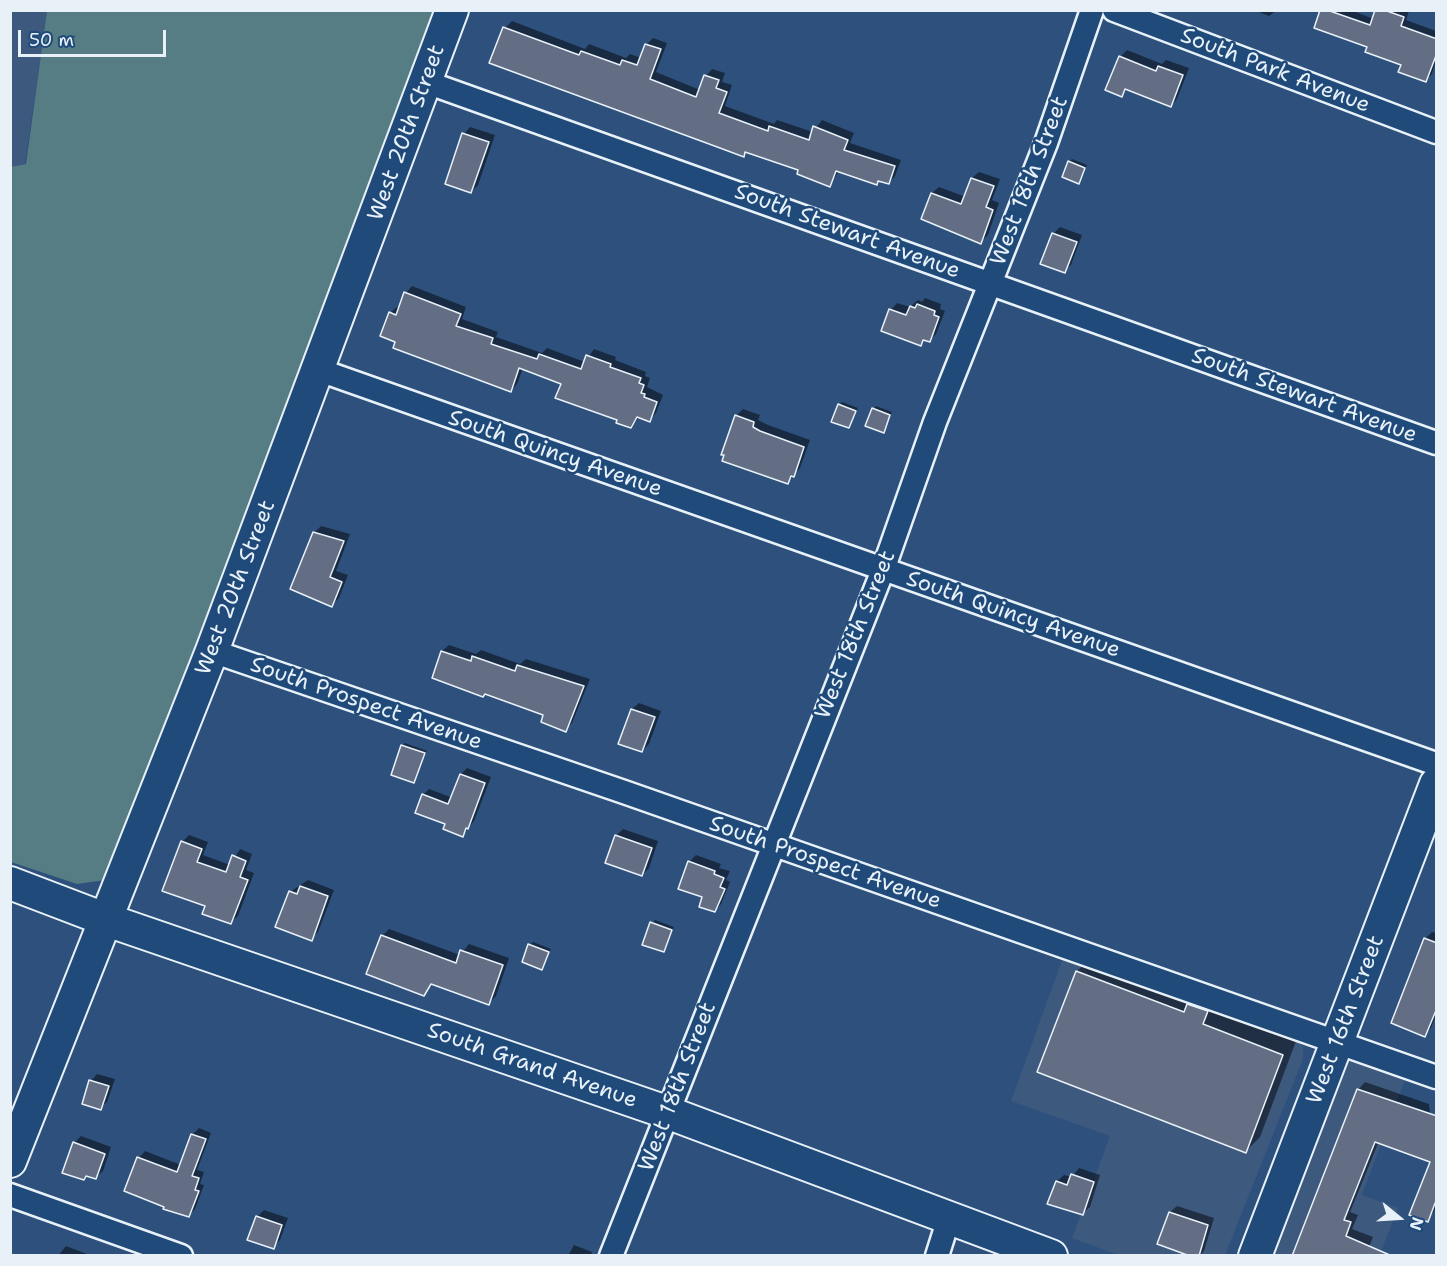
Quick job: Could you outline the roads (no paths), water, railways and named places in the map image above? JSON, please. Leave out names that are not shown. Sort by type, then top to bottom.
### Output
[{"type":"street","name":"West 20th Street","points":[[10,1161],[212,651],[452,10]]},
{"type":"street","name":"West 18th Street","points":[[611,1256],[669,1113],[772,845],[883,570],[935,422],[1046,143],[1092,10]]},
{"type":"street","name":"South Park Avenue","points":[[1113,10],[1437,132]]},
{"type":"street","name":"South Stewart Avenue","points":[[426,82],[1437,443]]},
{"type":"street","name":"South Quincy Avenue","points":[[319,370],[1437,764]]},
{"type":"street","name":"South Prospect Avenue","points":[[212,651],[1437,1077]]},
{"type":"street","name":"West 16th Street","points":[[1255,1256],[1437,784]]},
{"type":"street","name":"South Grand Avenue","points":[[10,883],[107,920],[669,1113],[1051,1256]]},
{"type":"street","points":[[10,1195],[181,1256]]},
{"type":"street","points":[[937,1256],[949,1218]]}]
